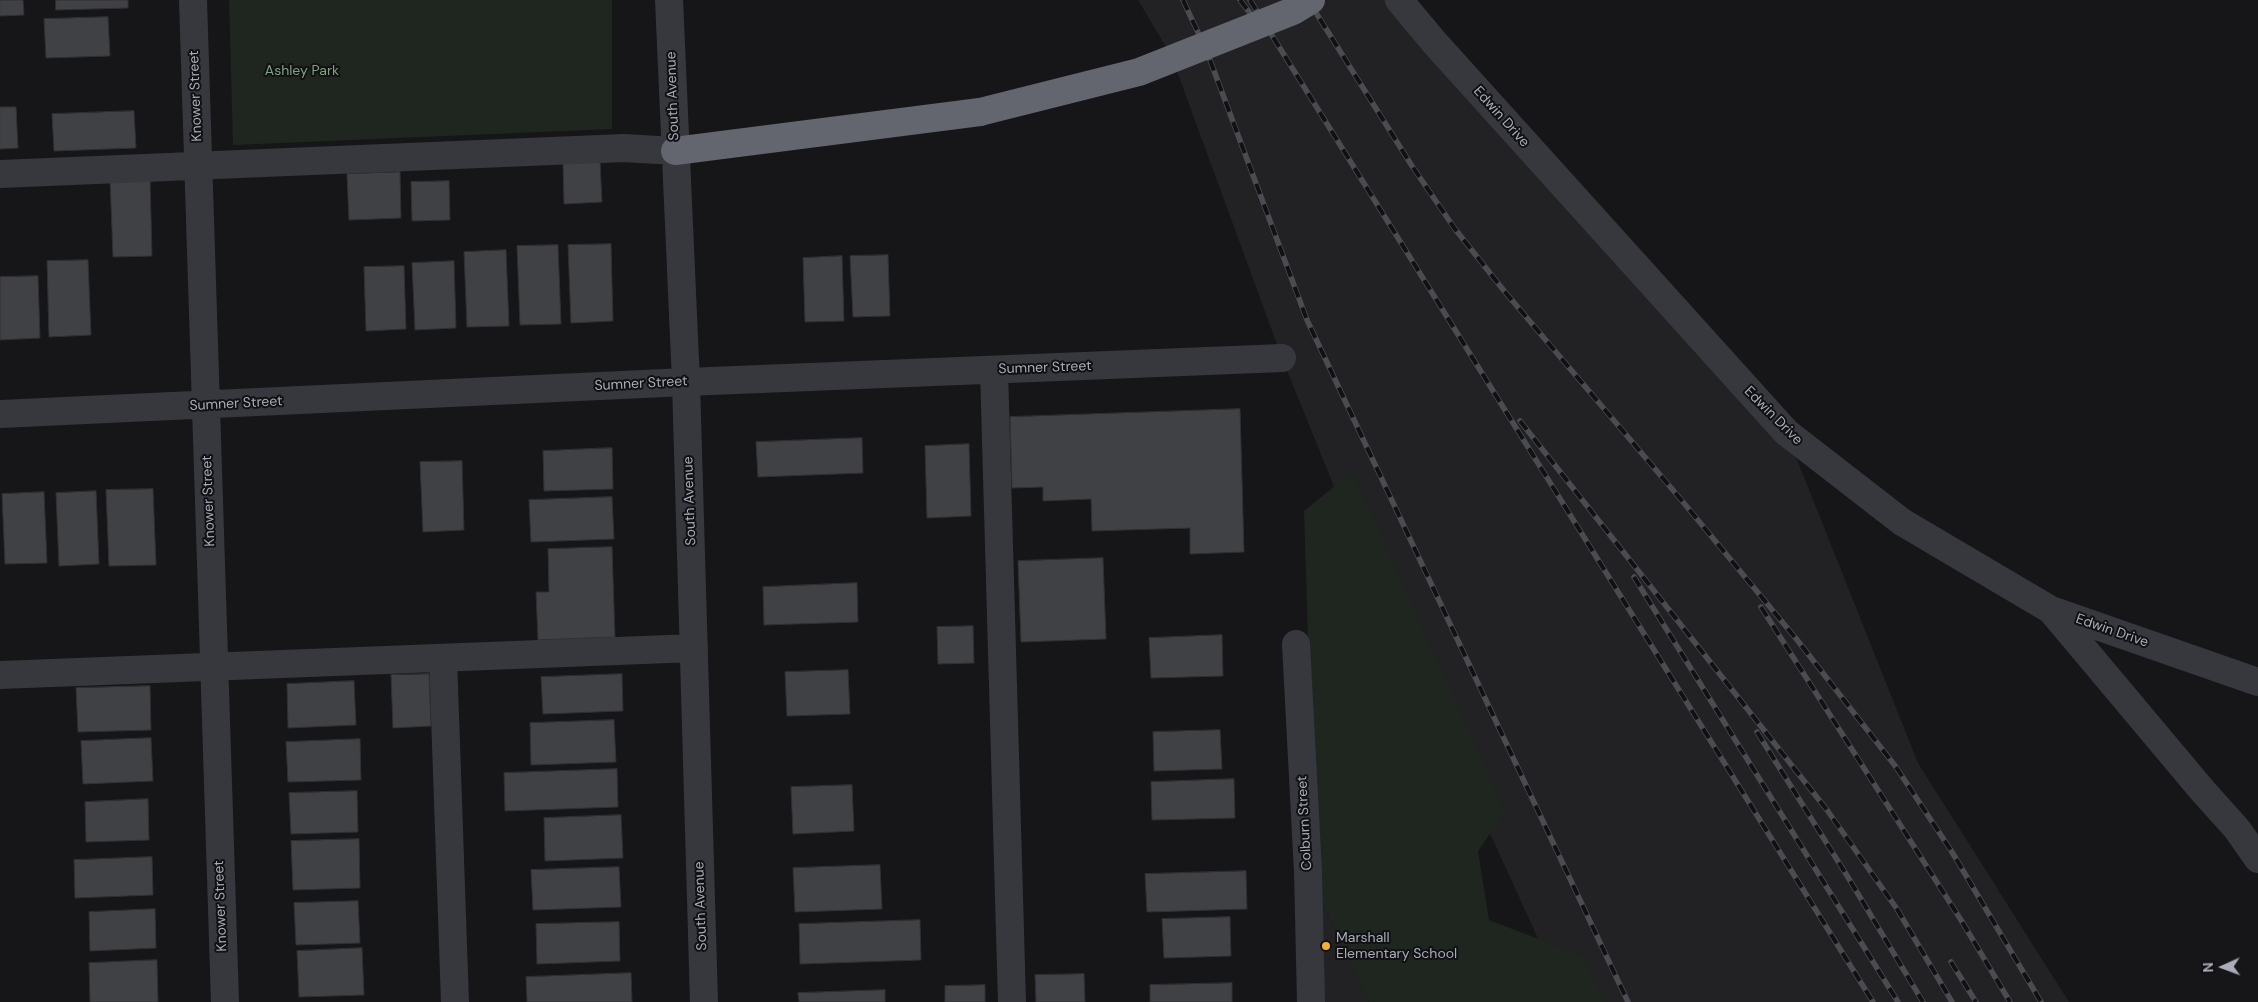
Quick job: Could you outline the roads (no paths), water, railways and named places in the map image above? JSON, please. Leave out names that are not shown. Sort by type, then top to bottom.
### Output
[{"type":"highway","points":[[675,151],[980,112],[1139,72],[1293,11],[1311,0]]},
{"type":"street","name":"Knower Street","points":[[193,0],[224,1002]]},
{"type":"street","name":"South Avenue","points":[[669,0],[686,382],[704,1002]]},
{"type":"street","name":"Edwin Drive","points":[[1399,0],[1440,50],[1786,432],[1902,522],[2052,610],[2258,682]]},
{"type":"street","points":[[0,174],[624,148],[675,151]]},
{"type":"street","name":"Sumner Street","points":[[0,414],[206,406],[686,382],[1282,358]]},
{"type":"street","points":[[994,370],[1012,1002]]},
{"type":"street","points":[[2052,610],[2202,790],[2248,832],[2258,859]]},
{"type":"street","name":"Colburn Street","points":[[1296,644],[1308,872],[1311,1002]]},
{"type":"street","points":[[0,675],[694,648]]},
{"type":"street","points":[[443,658],[455,1002]]},
{"type":"railway","points":[[1183,0],[1207,52],[1307,320],[1628,1002]]},
{"type":"railway","points":[[1240,0],[1253,17]]},
{"type":"railway","points":[[1250,0],[1873,1002]]},
{"type":"railway","points":[[1308,0],[1412,166],[1455,229],[1505,292],[1798,641],[1896,767],[1952,852],[2041,1002]]},
{"type":"railway","points":[[1520,421],[1827,810],[1897,909],[1952,1002]]},
{"type":"railway","points":[[1634,577],[1898,1002]]},
{"type":"railway","points":[[1761,607],[1961,920],[2010,1002]]},
{"type":"railway","points":[[1757,732],[1923,1002]]},
{"type":"railway","points":[[1951,962],[1976,1002]]},
{"type":"place","name":"Marshall Elementary School","points":[[1326,946]]},
{"type":"park label","name":"Ashley Park","points":[[302,71]]}]
